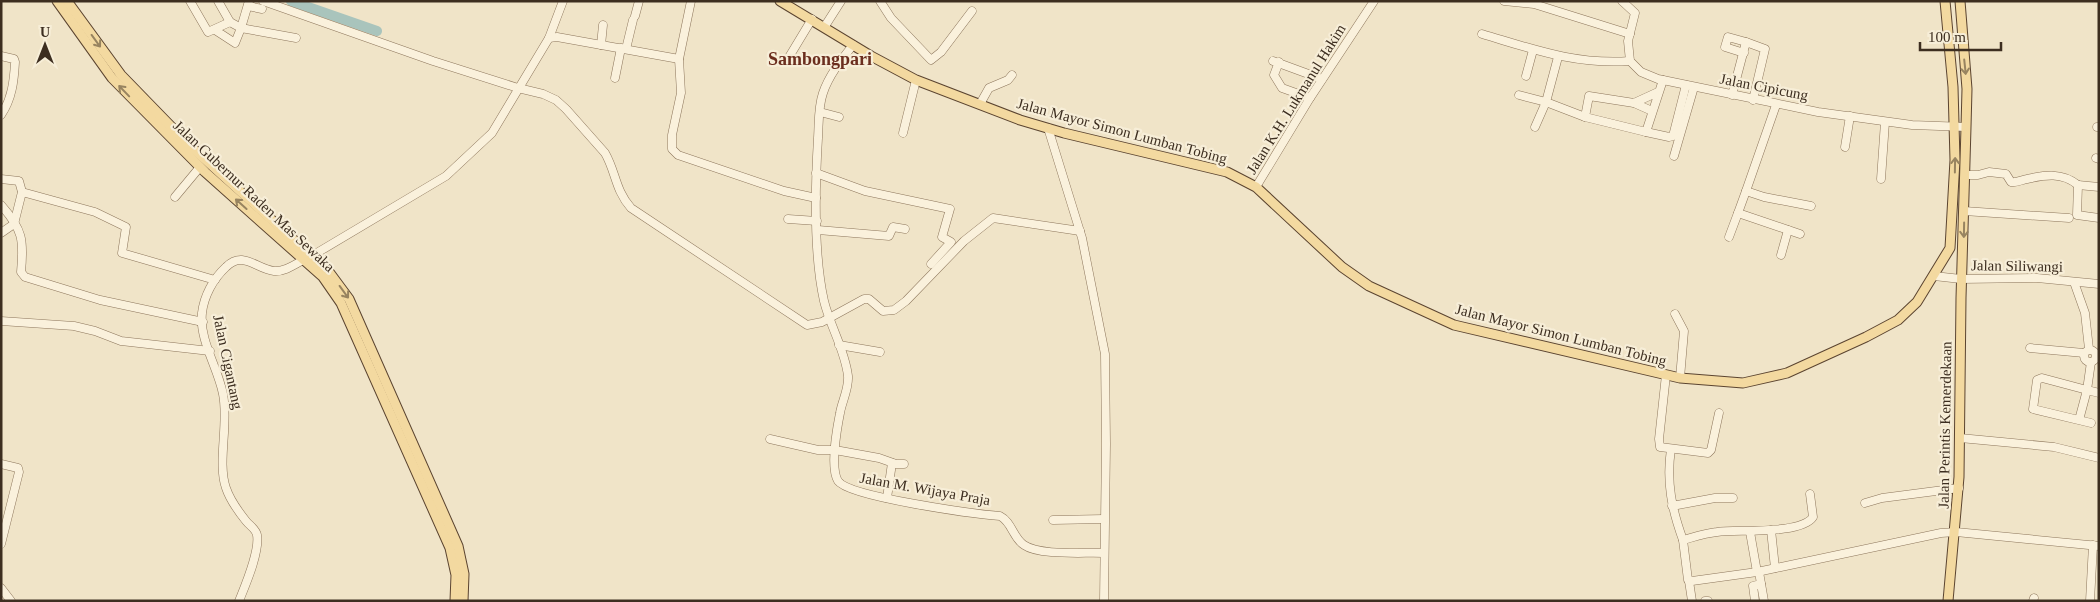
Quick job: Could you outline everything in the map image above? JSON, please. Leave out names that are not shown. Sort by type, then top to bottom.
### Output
[{"type":"main road","name":"Jalan Gubernur Raden Mas Sewaka","points":[[57,1],[112,78],[200,167],[225,184],[306,258],[329,272],[349,299],[369,355],[450,548],[456,575],[455,601]]},
{"type":"main road","points":[[68,1],[121,75],[225,184]]},
{"type":"main road","name":"Jalan Mayor Simon Lumban Tobing","points":[[780,1],[916,80],[1020,120],[1227,172],[1256,187],[1342,267],[1368,286],[1454,325],[1680,378],[1743,384],[1787,373],[1866,337],[1898,320],[1916,302],[1950,248]]},
{"type":"main road","points":[[1945,1],[1953,87],[1955,160],[1950,248],[1963,249]]},
{"type":"main road","name":"Jalan Perintis Kemerdekaan","points":[[1948,601],[1959,488],[1961,279],[1967,89],[1960,1]]},
{"type":"main road","points":[[1946,14],[1961,13]]},
{"type":"main road","name":"Jalan Gubernur Raden Mas Sewaka","points":[[369,355],[458,546],[464,574],[463,601]]},
{"type":"street","points":[[190,1],[208,32],[230,22]]},
{"type":"street","points":[[218,1],[230,22],[241,28],[296,38]]},
{"type":"street","points":[[306,258],[446,176],[492,133],[549,38],[563,1]]},
{"type":"street","points":[[615,78],[639,1]]},
{"type":"street","points":[[691,1],[679,59],[682,93],[672,135],[672,149],[678,155],[784,191],[816,198]]},
{"type":"street","points":[[824,26],[842,1]]},
{"type":"street","points":[[880,1],[891,18],[931,60],[941,52],[972,11]]},
{"type":"street","name":"Jalan K.H. Lukmanul Hakim","points":[[1256,187],[1322,79],[1374,1]]},
{"type":"street","points":[[1504,1],[1534,4],[1630,34]]},
{"type":"street","points":[[1482,34],[1558,57],[1608,63],[1630,61],[1628,46],[1635,13],[1622,1]]},
{"type":"street","points":[[215,30],[235,42],[248,4],[262,5],[518,88],[543,94],[556,100],[566,109],[605,153],[610,162],[616,185],[630,208],[807,325],[818,324],[829,316],[864,298],[869,299],[882,311],[894,310],[906,301],[951,242],[942,237],[950,209],[865,191],[816,173]]},
{"type":"street","points":[[789,58],[812,19]]},
{"type":"street","points":[[601,45],[603,25]]},
{"type":"street","points":[[549,38],[557,37],[679,59]]},
{"type":"street","points":[[1744,53],[1725,48],[1728,38],[1765,49],[1753,100]]},
{"type":"street","points":[[1732,95],[1746,42]]},
{"type":"street","name":"Jalan M. Wijaya Praja","points":[[853,45],[829,80],[823,93],[816,173],[817,221],[824,300],[848,379],[840,412],[835,450],[838,481],[850,489],[887,498],[1000,516],[1005,518],[1023,545],[1036,550],[1104,553]]},
{"type":"street","points":[[1526,76],[1533,50]]},
{"type":"street","points":[[1,56],[14,59],[15,62],[11,94],[1,115]]},
{"type":"street","points":[[1535,127],[1546,102],[1558,57]]},
{"type":"street","name":"Jalan Cipicung","points":[[1630,61],[1641,72],[1663,80],[1776,105],[1885,122],[1953,128],[1966,126]]},
{"type":"street","points":[[1310,98],[1281,87],[1274,75],[1276,62],[1322,79]]},
{"type":"street","points":[[980,104],[989,88],[1008,80],[1012,75]]},
{"type":"street","points":[[903,133],[916,80]]},
{"type":"street","points":[[1646,132],[1663,80]]},
{"type":"street","points":[[1519,95],[1546,102],[1585,117],[1669,137],[1673,136],[1690,86]]},
{"type":"street","points":[[1674,156],[1690,86]]},
{"type":"street","points":[[1634,103],[1658,92]]},
{"type":"street","points":[[1585,117],[1589,96],[1634,103],[1652,111]]},
{"type":"street","points":[[1730,237],[1776,105]]},
{"type":"street","points":[[820,112],[840,117]]},
{"type":"street","points":[[1845,147],[1850,116]]},
{"type":"street","points":[[1881,179],[1885,122]]},
{"type":"street","points":[[1048,128],[1080,231],[1105,354],[1104,601]]},
{"type":"street","points":[[175,197],[200,167]]},
{"type":"street","points":[[1965,175],[1978,175],[1989,172],[2006,174],[2011,182],[2015,183],[2025,179],[2053,175],[2070,178],[2078,185],[2099,187]]},
{"type":"street","points":[[1,179],[19,181],[22,192],[14,224],[1,232]]},
{"type":"street","points":[[2078,185],[2077,215],[2099,218]]},
{"type":"street","points":[[1746,190],[1764,197],[1812,206]]},
{"type":"street","points":[[22,192],[101,214],[127,229],[122,253],[215,280]]},
{"type":"street","points":[[1,205],[21,235],[24,247],[21,272],[30,279],[100,300],[203,322]]},
{"type":"street","points":[[1964,211],[2069,218]]},
{"type":"street","points":[[1738,213],[1800,234]]},
{"type":"street","points":[[938,261],[993,218],[1080,231]]},
{"type":"street","points":[[788,219],[817,221]]},
{"type":"street","points":[[818,230],[889,236],[893,227],[905,229]]},
{"type":"street","points":[[1781,256],[1788,230]]},
{"type":"street","name":"Jalan Cigantang","points":[[239,601],[256,550],[258,538],[256,530],[232,501],[223,478],[226,419],[223,393],[203,322],[204,300],[215,280],[226,266],[236,259],[246,259],[273,271],[281,270],[306,258]]},
{"type":"street","points":[[194,273],[198,264]]},
{"type":"street","name":"Jalan Siliwangi","points":[[1934,276],[1961,279],[2037,278],[2099,284]]},
{"type":"street","points":[[2074,282],[2085,313],[2085,360],[2095,359],[2079,420]]},
{"type":"street","points":[[1675,314],[1684,331],[1680,378]]},
{"type":"street","points":[[1,321],[74,326],[121,341],[210,351]]},
{"type":"street","points":[[839,346],[880,352]]},
{"type":"street","points":[[2030,348],[2086,351]]},
{"type":"street","points":[[1666,375],[1659,445],[1670,450],[1708,454],[1711,450],[1719,413]]},
{"type":"street","points":[[2091,424],[2033,408],[2037,380],[2042,378],[2099,393]]},
{"type":"street","points":[[1960,438],[2054,447],[2099,458]]},
{"type":"street","points":[[770,439],[818,450],[835,450],[904,464]]},
{"type":"street","points":[[1670,450],[1669,471],[1672,506],[1683,540],[1692,601]]},
{"type":"street","points":[[887,498],[892,463]]},
{"type":"street","points":[[1,464],[18,468],[19,472],[1,544]]},
{"type":"street","points":[[1865,503],[1882,498],[1959,488]]},
{"type":"street","points":[[1683,540],[1718,531],[1750,532],[1791,527],[1811,520],[1810,494]]},
{"type":"street","points":[[1672,506],[1715,498],[1733,498]]},
{"type":"street","points":[[1054,520],[1104,519]]},
{"type":"street","points":[[1771,530],[1775,568]]},
{"type":"street","points":[[1750,532],[1764,601]]},
{"type":"street","points":[[1689,580],[1758,572],[1866,548],[1956,532],[2097,545],[2095,577],[2090,599],[2099,598]]},
{"type":"street","points":[[1755,601],[1753,586],[1761,584]]},
{"type":"street","points":[[1,588],[11,601]]},
{"type":"waterway","points":[[291,1],[377,31]]},
{"type":"district","name":"Sambongpari","points":[[820,59]]}]
